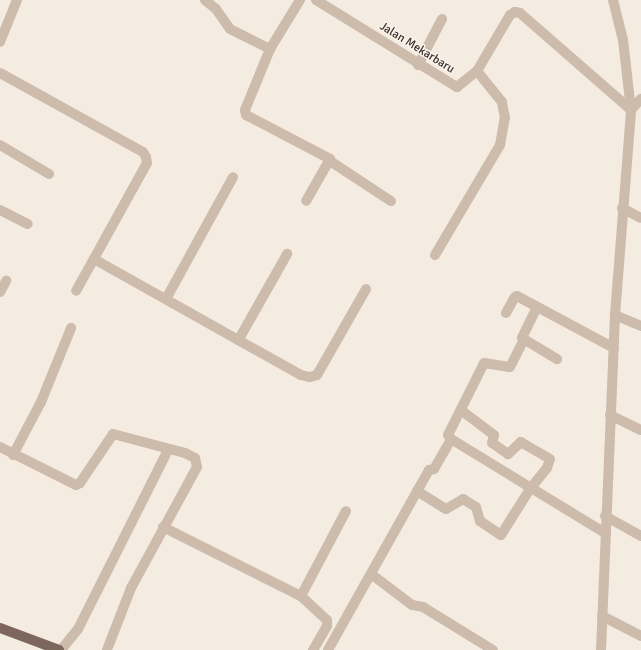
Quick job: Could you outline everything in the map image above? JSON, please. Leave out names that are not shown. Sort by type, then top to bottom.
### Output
[{"type":"main road","points":[[0,628],[40,647],[60,650]]},
{"type":"street","points":[[0,42],[17,0]]},
{"type":"street","points":[[205,0],[216,9],[230,29],[270,49]]},
{"type":"street","points":[[300,0],[270,49],[245,105],[246,115],[326,156],[330,161],[390,201]]},
{"type":"street","name":"Jalan Mekarbaru","points":[[316,0],[418,65],[457,87],[477,71],[506,21],[515,12],[520,13],[631,110]]},
{"type":"street","points":[[601,650],[605,516],[615,315],[622,208],[631,110],[623,40],[613,0]]},
{"type":"street","points":[[418,65],[442,19]]},
{"type":"street","points":[[435,255],[500,145],[505,118],[502,102],[477,71]]},
{"type":"street","points":[[0,73],[143,152],[146,157],[147,162],[76,291]]},
{"type":"street","points":[[631,110],[641,99]]},
{"type":"street","points":[[0,145],[49,174]]},
{"type":"street","points":[[306,201],[330,161]]},
{"type":"street","points":[[166,299],[233,177]]},
{"type":"street","points":[[622,208],[641,218]]},
{"type":"street","points":[[0,210],[28,224]]},
{"type":"street","points":[[239,339],[287,254]]},
{"type":"street","points":[[94,259],[301,375],[317,375],[366,289]]},
{"type":"street","points":[[0,292],[6,281]]},
{"type":"street","points":[[506,313],[516,296],[614,348]]},
{"type":"street","points":[[537,307],[523,336],[524,340],[510,367],[484,363],[468,392],[468,398],[462,411],[448,435],[451,439],[530,489],[605,533]]},
{"type":"street","points":[[615,315],[641,326]]},
{"type":"street","points":[[13,455],[41,402],[71,328]]},
{"type":"street","points":[[524,340],[557,359]]},
{"type":"street","points":[[417,491],[446,509],[463,499],[477,509],[480,521],[499,535],[530,489],[547,468],[550,459],[521,442],[508,454],[492,444],[494,435],[462,411]]},
{"type":"street","points":[[610,415],[641,430]]},
{"type":"street","points":[[0,448],[76,485],[80,483],[111,434],[168,450],[185,453],[195,458],[197,467],[131,588],[107,650]]},
{"type":"street","points":[[328,650],[372,574],[417,491],[451,439]]},
{"type":"street","points":[[60,650],[78,629],[168,450]]},
{"type":"street","points":[[301,596],[346,511]]},
{"type":"street","points":[[605,516],[641,536]]},
{"type":"street","points":[[163,527],[301,596],[327,620],[327,626],[313,650]]},
{"type":"street","points":[[372,574],[412,605],[423,607],[492,650]]},
{"type":"street","points":[[602,616],[641,636]]}]
